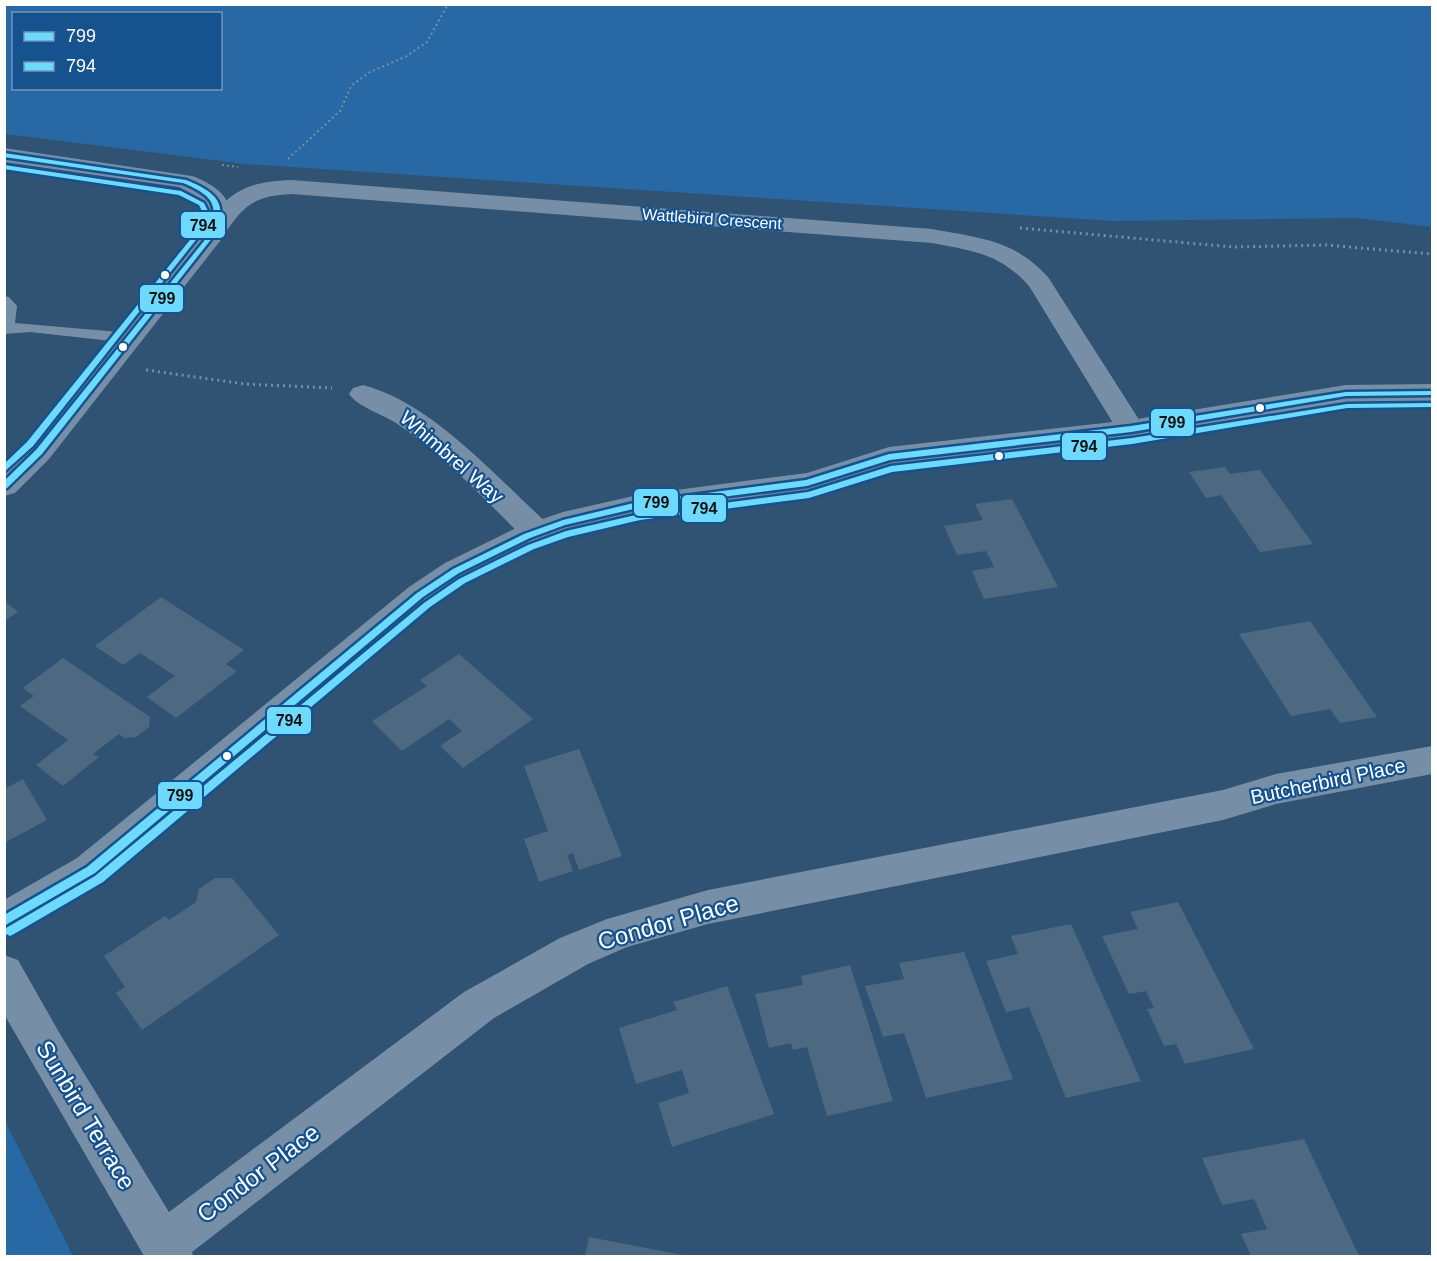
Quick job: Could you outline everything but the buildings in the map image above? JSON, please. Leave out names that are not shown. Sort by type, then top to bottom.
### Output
[{"type":"street","points":[[4,155],[166,177],[191,183],[204,188],[217,203],[220,215],[216,228]]},
{"type":"street","name":"Wattlebird Crescent","points":[[4,486],[39,452],[216,228],[229,206],[252,192],[275,188],[320,189],[932,236],[986,245],[1019,262],[1039,282],[1131,429]]},
{"type":"street","points":[[4,921],[91,870],[420,595],[474,560],[536,531],[626,507],[807,483],[826,478],[862,462],[1131,429],[1346,394],[1432,393]]},
{"type":"street","name":"Whimbrel Way","points":[[363,394],[384,402],[411,419],[536,531]]},
{"type":"street","name":"Butcherbird Place","points":[[1223,805],[1276,789],[1432,760]]},
{"type":"street","name":"Condor Place","points":[[167,1250],[479,1005],[558,959],[621,931],[708,908],[1223,805]]},
{"type":"street","name":"Sunbird Terrace","points":[[4,973],[45,1048],[167,1250]]},
{"type":"lane","points":[[4,300],[9,303],[11,315],[5,328],[30,327],[130,338]]},
{"type":"path","points":[[285,163],[298,148],[340,111],[351,86],[370,72],[407,56],[427,42],[448,4]]},
{"type":"path","points":[[144,370],[245,384],[327,387],[363,394]]},
{"type":"shaded area","points":[[5,4],[1432,5],[1432,227],[1357,218],[1113,221],[245,164],[5,134]]},
{"type":"shaded area","points":[[5,1121],[73,1256],[5,1256]]},
{"type":"transit line","name":"799","points":[[4,155],[184,181],[210,195],[215,201],[218,215],[211,236],[39,452],[4,486]]},
{"type":"transit line","name":"794","points":[[4,167],[181,193],[202,204],[207,215],[201,230],[30,444],[4,469]]},
{"type":"transit line","name":"799","points":[[4,921],[91,870],[420,595],[456,571],[527,536],[563,523],[638,505],[807,483],[889,457],[1131,429],[1346,394],[1432,393]]},
{"type":"transit line","name":"794","points":[[10,931],[99,879],[427,605],[462,581],[531,547],[566,534],[640,517],[809,495],[891,469],[1132,441],[1347,406],[1432,405]]}]
